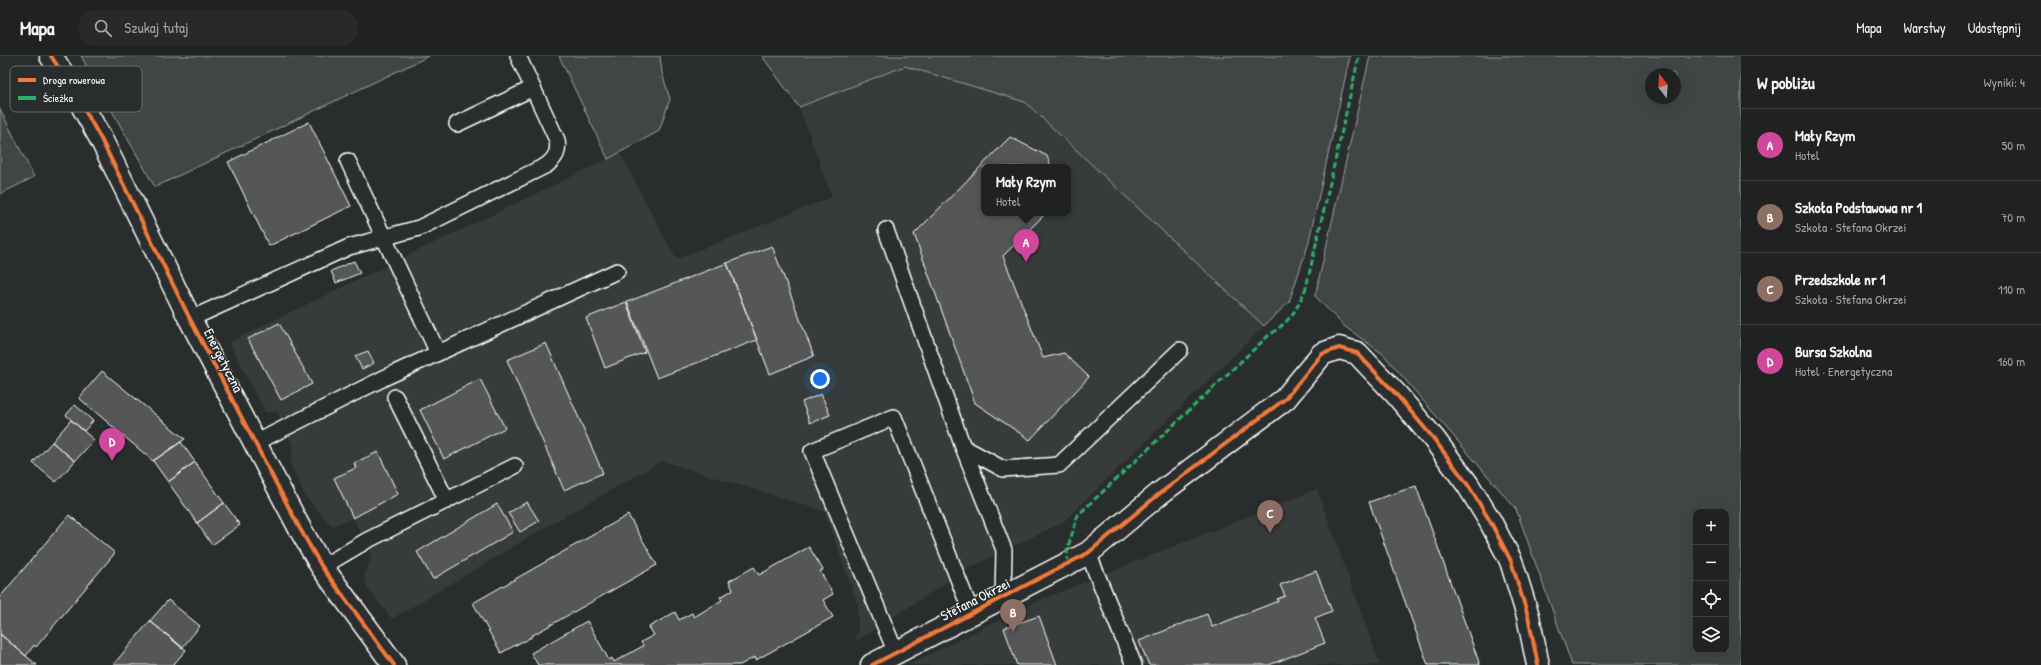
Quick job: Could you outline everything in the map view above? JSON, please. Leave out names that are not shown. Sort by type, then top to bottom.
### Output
[{"type":"street","name":"Energetyczna","points":[[51,56],[58,66]]},
{"type":"street","name":"Energetyczna","points":[[86,112],[101,139],[190,319],[299,528],[322,567],[394,665]]},
{"type":"street","name":"Stefana Okrzei","points":[[872,665],[1088,553],[1159,494],[1285,399],[1322,354],[1339,348],[1357,353],[1396,394],[1434,439],[1468,485],[1490,521],[1511,561],[1528,616],[1538,665]]},
{"type":"lane","points":[[190,319],[349,247],[419,228],[547,165],[555,158],[558,149],[557,140],[518,56]]},
{"type":"lane","points":[[457,124],[533,88]]},
{"type":"lane","points":[[348,161],[438,353]]},
{"type":"lane","points":[[886,230],[963,447],[1004,550],[1004,597]]},
{"type":"lane","points":[[255,443],[438,353],[617,271]]},
{"type":"lane","points":[[963,447],[1003,470],[1059,465],[1180,350]]},
{"type":"lane","points":[[395,397],[447,501]]},
{"type":"lane","points":[[896,652],[812,451],[894,417],[972,614]]},
{"type":"lane","points":[[322,567],[344,552],[515,466]]},
{"type":"lane","points":[[1088,553],[1134,665]]},
{"type":"shaded area","points":[[81,56],[429,56],[155,187],[113,112],[142,112],[142,66],[87,66]]},
{"type":"shaded area","points":[[559,56],[660,56],[662,73],[670,99],[659,131],[608,159]]},
{"type":"shaded area","points":[[762,56],[1350,56],[1308,245],[1289,302],[1264,326],[1025,102],[905,66],[799,107]]},
{"type":"shaded area","points":[[1370,56],[1741,56],[1741,665],[1572,665],[1516,509],[1383,354],[1344,326],[1315,296]]},
{"type":"shaded area","points":[[905,66],[1025,102],[1264,326],[1063,522],[969,568],[855,642],[858,626],[858,605],[824,511],[662,461],[553,523],[392,619],[368,589],[364,576],[372,555],[353,518],[332,526],[306,498],[290,464],[293,446],[285,428],[277,412],[265,412],[229,342],[620,153],[676,259],[832,197],[799,107]]},
{"type":"shaded area","points":[[0,109],[34,177],[0,194]]},
{"type":"shaded area","points":[[1317,489],[1380,665],[908,665],[1040,600]]},
{"type":"building","points":[[309,122],[351,206],[269,246],[228,162]]},
{"type":"building","points":[[1010,137],[1047,156],[1050,164],[983,164]]},
{"type":"building","points":[[981,166],[981,216],[1043,216],[1003,256],[1043,358],[1064,353],[1089,377],[1030,440],[975,403],[914,234]]},
{"type":"building","points":[[772,246],[814,356],[770,374],[727,263]]},
{"type":"building","points":[[354,261],[360,273],[336,283],[331,271]]},
{"type":"building","points":[[727,263],[757,340],[657,378],[627,302]]},
{"type":"building","points":[[626,302],[645,352],[605,368],[586,318]]},
{"type":"building","points":[[279,323],[312,384],[281,400],[248,339]]},
{"type":"building","points":[[546,343],[603,473],[564,490],[507,360]]},
{"type":"building","points":[[368,351],[374,363],[362,369],[355,356]]},
{"type":"building","points":[[102,371],[185,439],[153,461],[79,398]]},
{"type":"building","points":[[480,379],[505,428],[444,459],[420,410]]},
{"type":"building","points":[[821,394],[830,415],[810,423],[802,402]]},
{"type":"building","points":[[75,405],[93,421],[84,431],[66,415]]},
{"type":"building","points":[[71,420],[94,440],[75,461],[52,442]]},
{"type":"building","points":[[52,442],[75,461],[56,482],[33,463]]},
{"type":"building","points":[[181,442],[195,462],[168,482],[153,461]]},
{"type":"building","points":[[378,452],[398,494],[353,518],[334,478],[356,468],[354,463]]},
{"type":"building","points":[[195,462],[224,503],[197,523],[168,482]]},
{"type":"building","points":[[1416,486],[1480,665],[1428,665],[1369,502]]},
{"type":"building","points":[[527,502],[539,521],[520,532],[508,513]]},
{"type":"building","points":[[224,503],[240,525],[212,545],[197,523]]},
{"type":"building","points":[[497,504],[513,532],[433,579],[417,552]]},
{"type":"building","points":[[69,515],[115,553],[36,647],[34,645],[26,656],[0,634],[0,597]]},
{"type":"building","points":[[628,515],[657,565],[531,636],[531,638],[524,642],[523,641],[501,653],[473,603]]},
{"type":"building","points":[[809,547],[823,570],[820,571],[833,594],[823,600],[833,617],[756,660],[755,657],[740,665],[538,665],[531,653],[587,621],[609,660],[612,658],[614,662],[643,646],[641,642],[654,635],[649,627],[675,612],[679,620],[692,613],[694,617],[722,600],[720,597],[733,590],[729,581],[754,567],[759,575]]},
{"type":"building","points":[[1316,571],[1332,611],[1315,618],[1325,643],[1269,665],[1149,665],[1139,641],[1207,614],[1212,627],[1278,601],[1277,599],[1285,596],[1280,585]]},
{"type":"building","points":[[168,600],[200,626],[182,648],[150,621]]},
{"type":"building","points":[[1039,616],[1057,665],[1017,665],[1004,628]]},
{"type":"building","points":[[150,621],[186,650],[173,665],[113,665]]},
{"type":"building","points":[[0,634],[26,656],[37,665],[0,665]]},
{"type":"marked path","points":[[1068,563],[1067,550],[1078,515],[1268,336],[1282,325],[1292,315],[1299,304],[1306,288],[1359,56]]},
{"type":"cycle path","points":[[51,56],[58,66]]},
{"type":"cycle path","points":[[86,112],[101,139],[190,319],[299,527],[322,567],[394,665]]},
{"type":"cycle path","points":[[872,665],[1088,553],[1159,494],[1285,399],[1322,354],[1339,348],[1357,353],[1396,394],[1434,439],[1468,485],[1490,521],[1511,561],[1528,616],[1538,665]]},
{"type":"place","name":"Mały Rzym","points":[[1026,262]]},
{"type":"place","name":"Bursa Szkolna","points":[[112,461]]},
{"type":"place","name":"Przedszkole nr 1","points":[[1270,533]]},
{"type":"place","name":"Szkoła Podstawowa nr 1","points":[[1013,632]]}]
